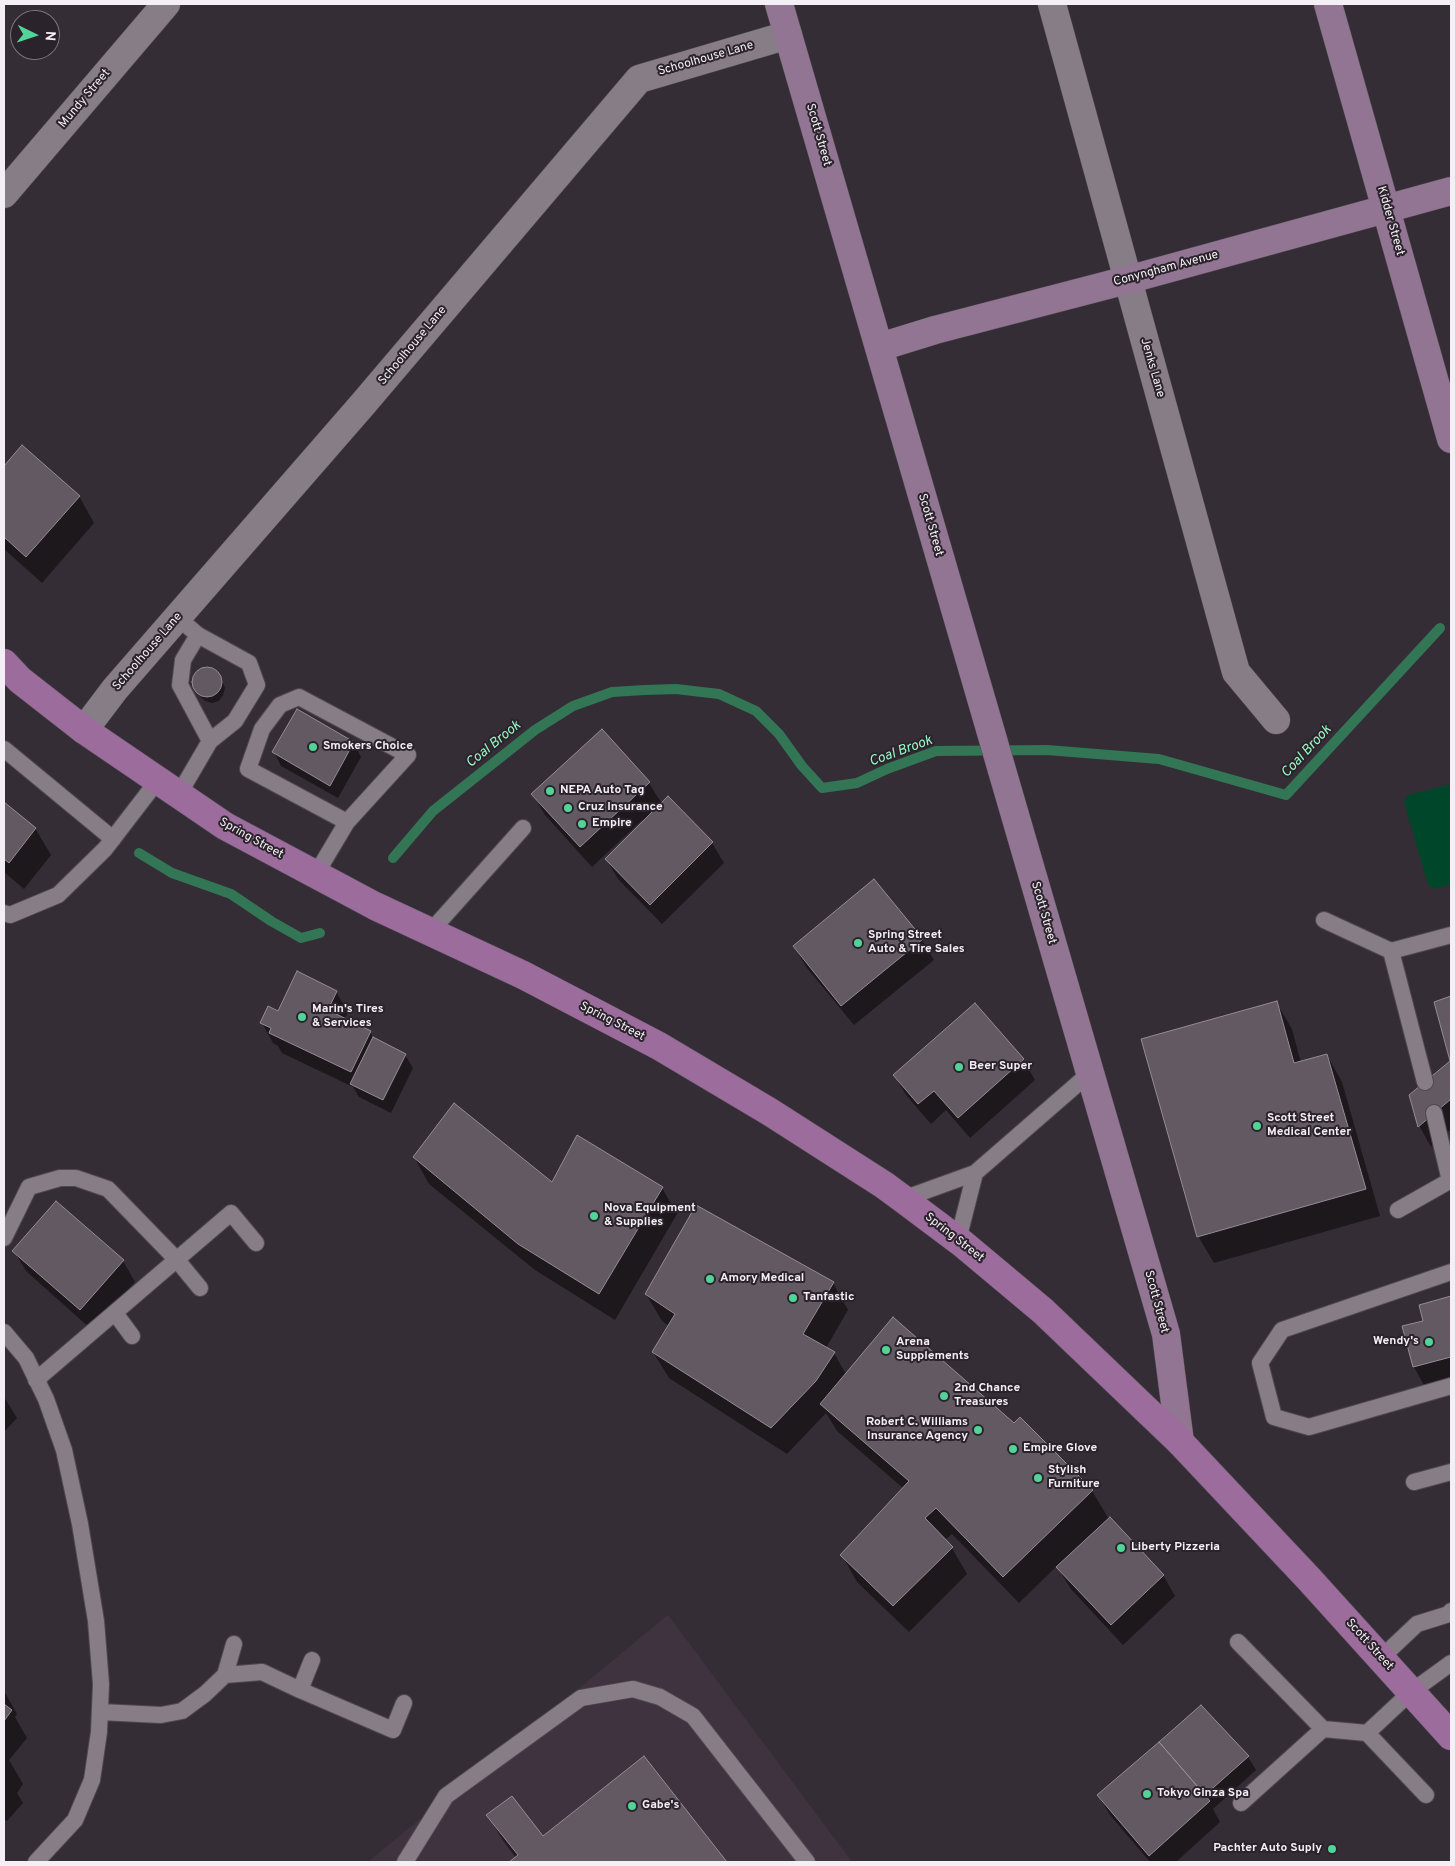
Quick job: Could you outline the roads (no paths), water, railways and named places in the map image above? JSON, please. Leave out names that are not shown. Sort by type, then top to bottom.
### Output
[{"type":"main road","name":"Spring Street","points":[[4,663],[20,680],[84,730],[225,826],[375,906],[522,975],[659,1046],[770,1112],[884,1185],[958,1240],[1043,1311],[1180,1442]]},
{"type":"main road","name":"Scott Street","points":[[1180,1442],[1451,1736]]},
{"type":"street","name":"Mundy Street","points":[[4,194],[166,4]]},
{"type":"street","name":"Scott Street","points":[[779,4],[1166,1334],[1180,1442]]},
{"type":"street","name":"Jenks Lane","points":[[1052,4],[1236,672],[1276,720]]},
{"type":"street","name":"Kidder Street","points":[[1328,4],[1451,439]]},
{"type":"street","name":"Schoolhouse Lane","points":[[84,730],[116,689],[364,404],[639,79],[788,35]]},
{"type":"street","name":"Conyngham Avenue","points":[[880,347],[1451,191]]},
{"type":"lane","points":[[4,913],[10,915],[58,895],[113,839],[169,787],[210,741],[235,722],[257,685],[249,663],[198,635],[177,618]]},
{"type":"lane","points":[[198,635],[183,660],[180,685],[210,741]]},
{"type":"lane","points":[[316,874],[347,822],[408,755],[299,697],[280,705],[262,729],[248,769],[347,822]]},
{"type":"lane","points":[[4,749],[113,839]]},
{"type":"lane","points":[[430,932],[523,828]]},
{"type":"lane","points":[[1324,920],[1391,951],[1451,934]]},
{"type":"lane","points":[[1391,951],[1425,1082]]},
{"type":"lane","points":[[903,1199],[975,1173],[1090,1072]]},
{"type":"lane","points":[[1398,1210],[1451,1180],[1434,1113]]},
{"type":"lane","points":[[958,1240],[975,1173]]},
{"type":"lane","points":[[4,1238],[29,1187],[60,1178],[76,1178],[108,1189],[177,1260],[200,1288]]},
{"type":"lane","points":[[36,1380],[231,1213],[256,1243]]},
{"type":"lane","points":[[1451,1272],[1282,1330],[1260,1363],[1274,1417],[1309,1427],[1451,1386]]},
{"type":"lane","points":[[114,1313],[132,1336]]},
{"type":"lane","points":[[4,1332],[26,1358],[46,1399],[64,1450],[80,1524],[96,1621],[101,1684],[99,1732],[92,1780],[75,1820],[36,1862]]},
{"type":"lane","points":[[1414,1482],[1451,1472]]},
{"type":"lane","points":[[1381,1658],[1417,1624],[1451,1613]]},
{"type":"lane","points":[[1238,1642],[1324,1729],[1368,1733],[1426,1795]]},
{"type":"lane","points":[[100,1712],[161,1716],[182,1711],[226,1675],[234,1644]]},
{"type":"lane","points":[[300,1690],[312,1660]]},
{"type":"lane","points":[[1368,1733],[1412,1692],[1451,1662]]},
{"type":"lane","points":[[226,1675],[262,1672],[393,1730],[404,1703]]},
{"type":"lane","points":[[404,1862],[446,1796],[581,1698],[633,1689],[660,1697],[694,1716],[807,1862]]},
{"type":"lane","points":[[1242,1803],[1324,1729]]},
{"type":"waterway","name":"Coal Brook","points":[[393,858],[433,811],[535,730],[573,706],[612,692],[676,689],[719,694],[756,711],[779,734],[802,766],[822,788],[857,783],[887,769],[936,751],[1047,750],[1159,759],[1286,795],[1440,628]]},
{"type":"waterway","name":"Coal Brook","points":[[139,853],[172,873],[231,894],[271,921],[301,938],[320,933]]},
{"type":"place","name":"Smokers Choice","points":[[313,747]]},
{"type":"place","name":"NEPA Auto Tag","points":[[550,791]]},
{"type":"place","name":"Cruz Insurance","points":[[568,808]]},
{"type":"place","name":"Empire","points":[[582,824]]},
{"type":"place","name":"Spring Street Auto & Tire Sales","points":[[858,943]]},
{"type":"place","name":"Marin's Tires & Services","points":[[302,1017]]},
{"type":"place","name":"Beer Super","points":[[959,1067]]},
{"type":"place","name":"Scott Street Medical Center","points":[[1257,1126]]},
{"type":"place","name":"Nova Equipment & Supplies","points":[[594,1216]]},
{"type":"place","name":"Amory Medical","points":[[710,1279]]},
{"type":"place","name":"Tanfastic","points":[[793,1298]]},
{"type":"place","name":"Wendy's","points":[[1429,1342]]},
{"type":"place","name":"Arena Supplements","points":[[886,1350]]},
{"type":"place","name":"2nd Chance Treasures","points":[[944,1396]]},
{"type":"place","name":"Robert C. Williams Insurance Agency","points":[[978,1430]]},
{"type":"place","name":"Empire Glove","points":[[1013,1449]]},
{"type":"place","name":"Stylish Furniture","points":[[1038,1478]]},
{"type":"place","name":"Liberty Pizzeria","points":[[1121,1548]]},
{"type":"place","name":"Tokyo Ginza Spa","points":[[1147,1794]]},
{"type":"place","name":"Gabe's","points":[[632,1806]]},
{"type":"place","name":"Pachter Auto Suply","points":[[1332,1849]]}]
